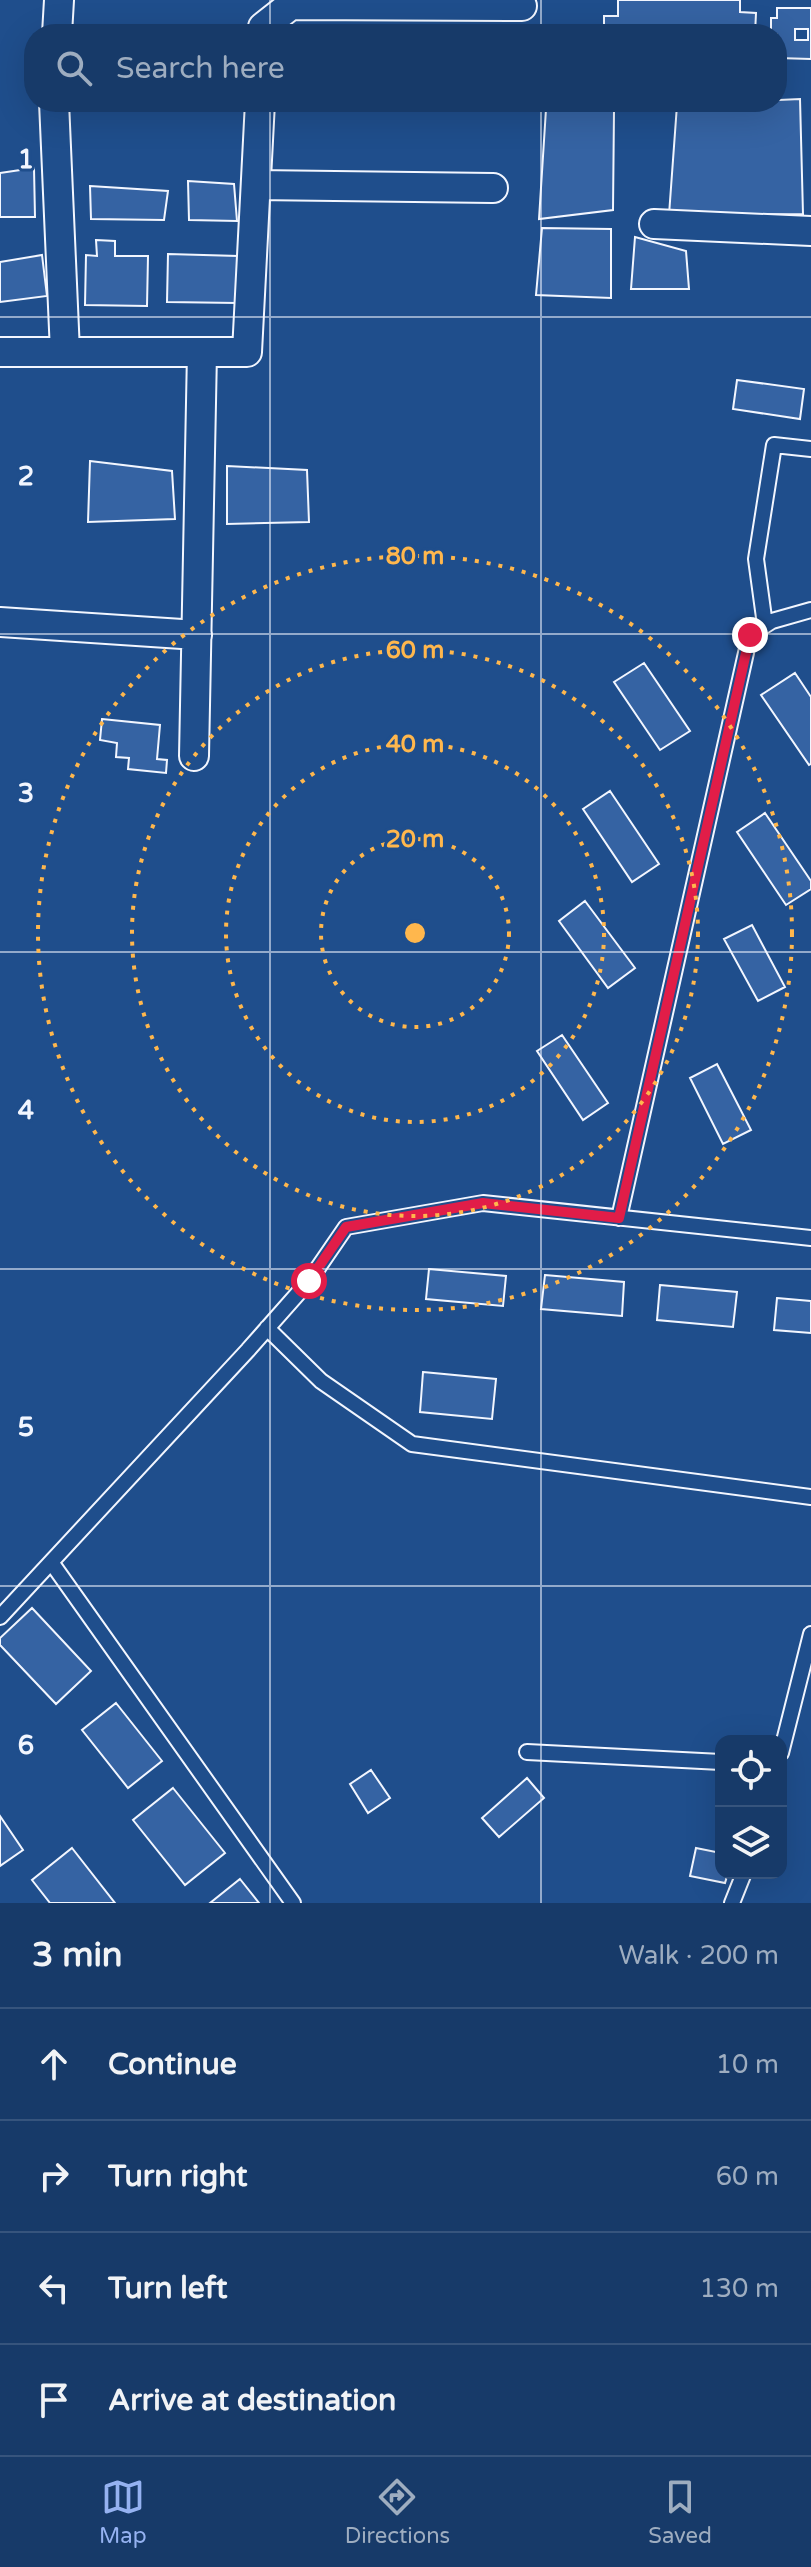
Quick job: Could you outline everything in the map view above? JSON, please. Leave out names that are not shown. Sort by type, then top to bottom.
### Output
[{"type":"street","points":[[58,24],[59,0]]},
{"type":"street","points":[[263,20],[291,5],[522,6]]},
{"type":"street","points":[[54,112],[65,352]]},
{"type":"street","points":[[0,352],[247,352],[260,112]]},
{"type":"street","points":[[256,185],[493,188]]},
{"type":"street","points":[[654,224],[811,231]]},
{"type":"street","points":[[194,756],[202,352]]},
{"type":"street","points":[[0,622],[197,635]]},
{"type":"lane","points":[[765,625],[756,559],[774,445],[811,449]]},
{"type":"lane","points":[[619,1218],[750,635],[772,621],[811,610]]},
{"type":"lane","points":[[0,1617],[309,1281],[346,1227],[483,1203],[811,1238]]},
{"type":"lane","points":[[267,1328],[321,1381],[412,1444],[811,1497]]},
{"type":"lane","points":[[51,1562],[293,1903]]},
{"type":"lane","points":[[786,1735],[811,1634]]},
{"type":"lane","points":[[527,1752],[715,1762]]},
{"type":"lane","points":[[732,1903],[742,1879]]},
{"type":"building","points":[[618,0],[740,0],[740,12],[756,13],[755,24],[604,24],[604,16],[618,16]]},
{"type":"building","points":[[777,8],[811,8],[811,59],[787,58],[787,24],[771,24],[771,18],[777,18]],"holes":[[[795,29],[808,29],[808,40],[795,40]]]},
{"type":"building","points":[[800,99],[803,214],[669,215],[676,112],[787,112],[787,100]]},
{"type":"building","points":[[546,112],[614,112],[613,210],[539,219]]},
{"type":"building","points":[[34,168],[35,217],[0,217],[0,173]]},
{"type":"building","points":[[188,181],[234,184],[237,221],[189,220]]},
{"type":"building","points":[[90,186],[168,191],[164,220],[91,219]]},
{"type":"building","points":[[542,228],[611,229],[611,298],[536,295]]},
{"type":"building","points":[[635,237],[686,251],[689,289],[631,289]]},
{"type":"building","points":[[96,240],[115,241],[115,256],[148,256],[147,306],[85,305],[86,255],[97,256]]},
{"type":"building","points":[[168,254],[238,256],[237,303],[167,302]]},
{"type":"building","points":[[42,255],[47,296],[0,302],[0,262]]},
{"type":"building","points":[[737,380],[804,389],[800,419],[733,409]]},
{"type":"building","points":[[90,461],[172,471],[175,519],[88,522]]},
{"type":"building","points":[[227,466],[307,470],[309,522],[227,524]]},
{"type":"building","points":[[644,663],[690,731],[660,750],[614,682]]},
{"type":"building","points":[[795,673],[811,697],[809,765],[761,695]]},
{"type":"building","points":[[102,719],[160,725],[157,759],[167,760],[166,773],[128,769],[129,758],[116,757],[117,743],[100,740]]},
{"type":"building","points":[[610,791],[659,864],[632,882],[583,809]]},
{"type":"building","points":[[765,813],[811,881],[811,889],[786,905],[737,832]]},
{"type":"building","points":[[585,901],[635,968],[608,988],[559,921]]},
{"type":"building","points":[[752,925],[785,987],[758,1001],[724,939]]},
{"type":"building","points":[[562,1035],[608,1103],[583,1120],[537,1051]]},
{"type":"building","points":[[717,1064],[751,1130],[723,1144],[690,1078]]},
{"type":"building","points":[[429,1269],[506,1276],[503,1306],[426,1299]]},
{"type":"building","points":[[545,1275],[624,1282],[622,1316],[541,1309]]},
{"type":"building","points":[[660,1285],[737,1292],[733,1327],[657,1320]]},
{"type":"building","points":[[777,1298],[811,1301],[811,1333],[774,1330]]},
{"type":"building","points":[[423,1372],[496,1379],[492,1419],[420,1412]]},
{"type":"building","points":[[32,1608],[91,1671],[56,1704],[0,1645],[0,1638]]},
{"type":"building","points":[[116,1703],[162,1761],[128,1788],[82,1730]]},
{"type":"building","points":[[371,1770],[390,1798],[368,1813],[350,1784]]},
{"type":"building","points":[[527,1778],[544,1798],[499,1837],[482,1818]]},
{"type":"building","points":[[173,1788],[225,1853],[185,1885],[133,1820]]},
{"type":"building","points":[[0,1816],[23,1850],[0,1866]]},
{"type":"building","points":[[72,1848],[115,1903],[50,1903],[32,1880]]},
{"type":"building","points":[[696,1848],[715,1852],[715,1879],[726,1879],[725,1883],[690,1876]]},
{"type":"building","points":[[240,1879],[259,1903],[210,1903]]},
{"type":"route","points":[[309,1281],[346,1227],[483,1203],[619,1218],[750,635]]}]
